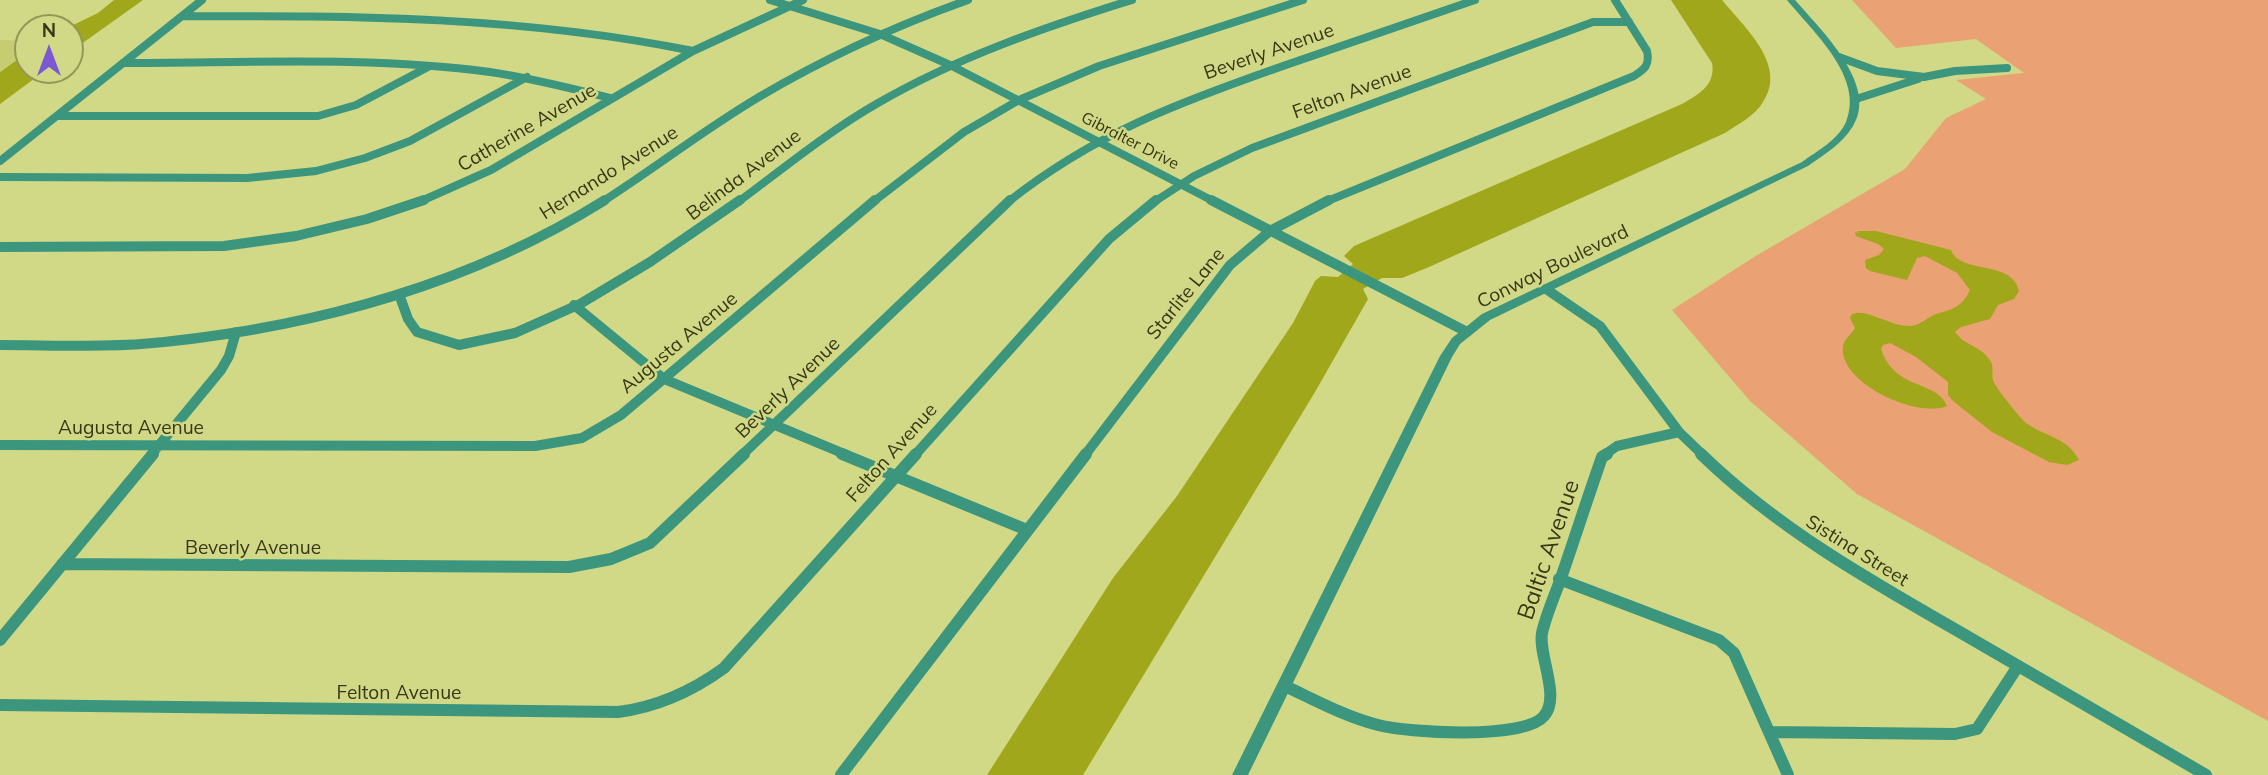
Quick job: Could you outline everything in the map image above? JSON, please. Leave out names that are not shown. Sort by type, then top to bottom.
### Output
[{"type":"street","points":[[0,161],[202,0]]},
{"type":"street","name":"Gibralter Drive","points":[[770,0],[880,34],[950,65],[1467,332]]},
{"type":"street","name":"Catherine Avenue","points":[[0,247],[207,247],[266,241],[331,229],[401,209],[463,184],[512,159],[610,98],[693,51],[803,0]]},
{"type":"street","name":"Hernando Avenue","points":[[0,345],[142,343],[236,332],[399,294],[501,256],[567,223],[760,96],[880,34],[968,0]]},
{"type":"street","name":"Belinda Avenue","points":[[399,294],[409,322],[417,332],[433,340],[454,343],[500,338],[574,305],[631,275],[681,244],[845,123],[950,65],[1041,28],[1132,0]]},
{"type":"street","name":"Augusta Avenue","points":[[0,445],[550,445],[582,438],[609,424],[918,164],[964,132],[1019,100],[1108,63],[1303,0]]},
{"type":"street","name":"Beverly Avenue","points":[[62,564],[589,566],[621,557],[650,542],[1006,203],[1050,168],[1095,140],[1185,99],[1475,0]]},
{"type":"street","name":"Starlite Lane","points":[[841,775],[1220,276],[1270,230],[1326,201],[1634,76],[1645,69],[1649,60],[1647,51],[1615,0]]},
{"type":"street","points":[[1791,0],[1839,57],[1851,78],[1856,99],[1955,71],[2007,68]]},
{"type":"street","points":[[183,16],[484,19],[598,31],[693,51]]},
{"type":"street","name":"Felton Avenue","points":[[0,705],[618,712],[664,704],[697,688],[724,668],[1109,239],[1142,209],[1178,183],[1252,148],[1593,22],[1629,22]]},
{"type":"street","points":[[1839,57],[1877,71],[1924,78]]},
{"type":"street","points":[[123,63],[430,66],[562,83],[610,98]]},
{"type":"street","points":[[57,116],[318,116],[356,105],[430,66]]},
{"type":"street","points":[[0,177],[247,178],[316,171],[365,158],[410,141],[527,77]]},
{"type":"street","name":"Conway Boulevard","points":[[1240,775],[1446,356],[1467,332],[1486,317],[1819,156],[1837,142],[1848,128],[1856,99]]},
{"type":"street","name":"Sistina Street","points":[[1546,289],[1600,326],[1679,432],[1736,488],[1800,537],[1864,577],[2206,775]]},
{"type":"street","points":[[574,305],[664,379],[1027,530]]},
{"type":"street","points":[[0,640],[221,370],[229,356],[236,332]]},
{"type":"street","name":"Baltic Avenue","points":[[1285,686],[1376,725],[1401,731],[1510,731],[1530,727],[1544,717],[1551,701],[1541,651],[1542,634],[1602,457],[1618,446],[1679,432]]},
{"type":"street","points":[[1559,579],[1720,640],[1734,653],[1788,775]]},
{"type":"street","points":[[1771,732],[1955,734],[1977,729],[2018,666]]},
{"type":"shaded area","points":[[114,0],[143,0],[84,42],[84,20]]},
{"type":"shaded area","points":[[1671,0],[1722,0],[1751,34],[1767,61],[1770,74],[1769,88],[1760,107],[1725,133],[1429,267],[1402,278],[1382,278],[1363,289],[1368,299],[1315,392],[1083,775],[987,775],[1113,578],[1177,496],[1293,323],[1315,281],[1321,276],[1338,277],[1353,264],[1344,256],[1354,246],[1682,104],[1705,88],[1713,71],[1712,63]]},
{"type":"shaded area","points":[[1852,0],[2268,0],[2268,721],[1857,494],[1750,401],[1672,310],[1754,257],[1905,169],[1946,118],[1986,99],[1956,80],[2024,73],[1976,39],[1896,48]]},
{"type":"shaded area","points":[[0,40],[14,40],[14,62],[0,71]]},
{"type":"shaded area","points":[[14,62],[14,84],[27,84],[0,104],[0,72]]},
{"type":"shaded area","points":[[1857,231],[1876,231],[1951,250],[1956,258],[1964,262],[1997,271],[2014,281],[2019,291],[2014,299],[1998,305],[1990,319],[1961,327],[1955,332],[1989,359],[1994,383],[2023,420],[2068,446],[2079,460],[2067,465],[2049,462],[1992,432],[1953,401],[1948,395],[1948,382],[1916,357],[1890,343],[1883,345],[1881,349],[1896,372],[1934,392],[1947,406],[1934,409],[1900,402],[1882,395],[1853,373],[1845,360],[1843,346],[1855,328],[1850,318],[1852,314],[1865,313],[1895,324],[1911,326],[1956,307],[1970,290],[1957,273],[1925,256],[1917,258],[1907,280],[1870,271],[1866,268],[1865,260],[1879,255],[1884,249],[1856,236],[1855,232],[1860,233]]}]
